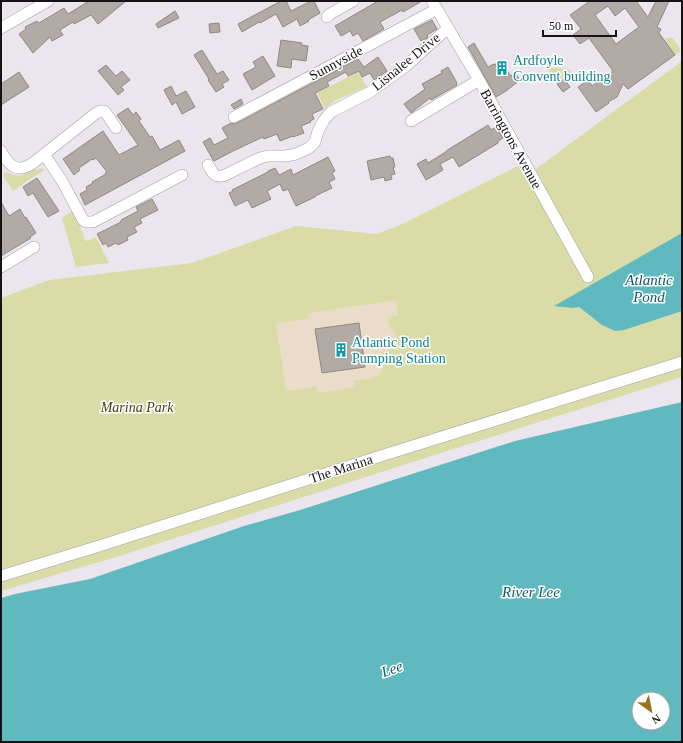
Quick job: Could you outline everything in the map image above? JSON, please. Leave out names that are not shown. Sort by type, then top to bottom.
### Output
[{"type":"street","points":[[1,28],[48,1]]},
{"type":"street","points":[[327,17],[353,1]]},
{"type":"street","name":"Barringtons Avenue","points":[[435,5],[479,80],[588,277]]},
{"type":"street","name":"Sunnyside","points":[[234,117],[435,5]]},
{"type":"street","name":"Lisnalee Drive","points":[[208,164],[215,175],[220,177],[260,158],[296,154],[309,148],[315,142],[318,131],[324,120],[331,112],[370,92],[406,66],[448,28]]},
{"type":"street","points":[[411,121],[479,80]]},
{"type":"street","points":[[1,151],[9,163],[16,168],[28,167],[94,114],[100,111],[104,111],[116,128]]},
{"type":"street","points":[[44,154],[62,180],[83,220],[86,222],[93,222],[182,175]]},
{"type":"street","points":[[1,267],[34,247]]},
{"type":"street","name":"The Marina","points":[[1,576],[682,362]]},
{"type":"shaded area","points":[[396,299],[408,379],[281,399],[268,319]]},
{"type":"green space","points":[[673,38],[680,49],[680,52],[675,55],[665,39]]},
{"type":"green space","name":"Marina Park","points":[[682,61],[682,377],[116,557],[1,591],[1,298],[49,280],[192,263],[296,226],[377,234],[407,222],[518,166],[525,177]],"holes":[[[396,300],[398,315],[388,317],[388,324],[395,333],[398,341],[393,349],[381,352],[383,368],[375,377],[354,381],[355,387],[319,393],[317,386],[289,391],[286,388],[276,324],[309,318],[308,313]]]},
{"type":"green space","points":[[549,67],[568,69],[572,72],[558,82],[547,70]]},
{"type":"green space","points":[[358,72],[367,87],[336,100],[325,109],[317,93]]},
{"type":"green space","points":[[42,168],[44,170],[13,191],[3,174],[6,172],[17,176],[34,169],[36,170]]},
{"type":"green space","points":[[72,211],[77,218],[85,240],[88,241],[96,237],[109,263],[76,267],[62,218]]},
{"type":"water","name":"Atlantic Pond","points":[[682,233],[682,311],[624,330],[615,331],[602,325],[579,307],[572,308],[554,306]]},
{"type":"water","name":"River Lee","points":[[682,402],[682,742],[1,742],[1,598],[90,579],[244,526],[300,510],[515,441]]},
{"type":"building","points":[[89,1],[126,1],[98,24],[91,15],[74,24],[73,22],[60,30],[63,35],[52,41],[50,37],[33,53],[19,34],[26,29],[25,27],[37,21],[39,23],[64,8],[68,14]]},
{"type":"building","points":[[281,1],[286,1],[291,11],[314,1],[320,13],[300,26],[297,19],[283,27],[276,14],[242,32],[238,24]]},
{"type":"building","points":[[378,1],[422,1],[403,12],[402,10],[380,22],[384,29],[363,41],[358,33],[353,36],[350,31],[341,36],[335,26]]},
{"type":"building","points":[[590,1],[636,1],[648,17],[656,1],[669,1],[657,27],[661,29],[659,33],[675,55],[628,89],[623,84],[617,97],[596,112],[578,87],[588,80],[592,86],[613,71],[589,38],[580,44],[573,35],[581,29],[570,15]],"holes":[[[608,6],[615,16],[625,8],[639,27],[616,44],[595,15]]]},
{"type":"building","points":[[175,11],[179,18],[158,28],[156,24]]},
{"type":"building","points":[[432,20],[437,29],[421,41],[414,29]]},
{"type":"building","points":[[219,23],[220,32],[210,33],[209,24]]},
{"type":"building","points":[[281,40],[302,43],[301,45],[308,46],[306,61],[292,59],[291,68],[277,66]]},
{"type":"building","points":[[474,43],[488,67],[500,61],[511,76],[515,73],[520,80],[496,97],[468,47]]},
{"type":"building","points":[[202,50],[217,74],[223,71],[229,80],[222,84],[224,87],[216,92],[194,55]]},
{"type":"building","points":[[263,56],[275,76],[252,90],[243,74],[256,67],[253,62]]},
{"type":"building","points":[[378,57],[387,71],[374,80],[370,73],[362,77],[359,71],[348,76],[346,72],[327,82],[329,86],[315,93],[323,109],[312,114],[314,119],[310,121],[311,122],[301,126],[304,133],[280,141],[277,134],[264,139],[263,137],[214,161],[203,142],[210,138],[214,145],[228,138],[222,128],[231,123],[237,123],[358,59],[364,67]]},
{"type":"building","points":[[106,65],[116,76],[122,71],[130,80],[121,87],[124,90],[118,95],[98,71]]},
{"type":"building","points":[[448,67],[457,85],[431,100],[430,98],[411,113],[404,104],[425,89],[422,84],[442,73],[441,71]]},
{"type":"building","points":[[19,72],[29,87],[1,105],[1,84]]},
{"type":"building","points":[[564,79],[570,87],[563,92],[557,84]]},
{"type":"building","points":[[171,86],[176,96],[186,91],[195,107],[182,114],[176,102],[172,105],[164,90]]},
{"type":"building","points":[[241,99],[243,104],[234,109],[231,105]]},
{"type":"building","points":[[128,108],[133,115],[136,112],[141,119],[139,121],[150,137],[152,136],[160,150],[179,140],[185,151],[85,205],[80,194],[87,190],[86,187],[93,183],[92,182],[107,172],[96,158],[79,168],[80,170],[74,175],[63,159],[103,131],[119,155],[138,145],[117,115]]},
{"type":"building","points":[[488,125],[491,130],[496,127],[503,138],[498,141],[498,143],[459,167],[453,157],[440,164],[443,170],[426,180],[417,164],[426,159],[428,163]]},
{"type":"building","points":[[390,156],[393,158],[395,167],[393,167],[395,174],[391,175],[392,179],[385,181],[384,177],[371,180],[367,161]]},
{"type":"building","points":[[328,157],[335,171],[332,173],[335,179],[329,182],[332,188],[296,206],[288,189],[283,191],[280,184],[267,191],[271,199],[252,208],[248,200],[235,206],[229,193],[233,191],[232,190],[275,168],[279,175],[291,169],[293,175]]},
{"type":"building","points":[[37,178],[59,211],[48,217],[33,193],[28,196],[23,187]]},
{"type":"building","points":[[152,199],[158,210],[140,219],[142,223],[134,227],[137,232],[127,237],[128,240],[118,245],[116,243],[108,247],[106,243],[103,245],[97,234],[121,222],[121,220],[138,211],[136,207]]},
{"type":"building","points":[[1,202],[9,216],[20,209],[36,233],[30,237],[31,238],[1,256]]},
{"type":"building","name":"Atlantic Pond Pumping Station","points":[[359,323],[365,367],[322,373],[315,329]]},
{"type":"place","name":"Ardfoyle Convent building","points":[[502,68]]},
{"type":"place","name":"Atlantic Pond Pumping Station","points":[[341,350]]},
{"type":"water label","name":"Lee","points":[[392,669]]}]
